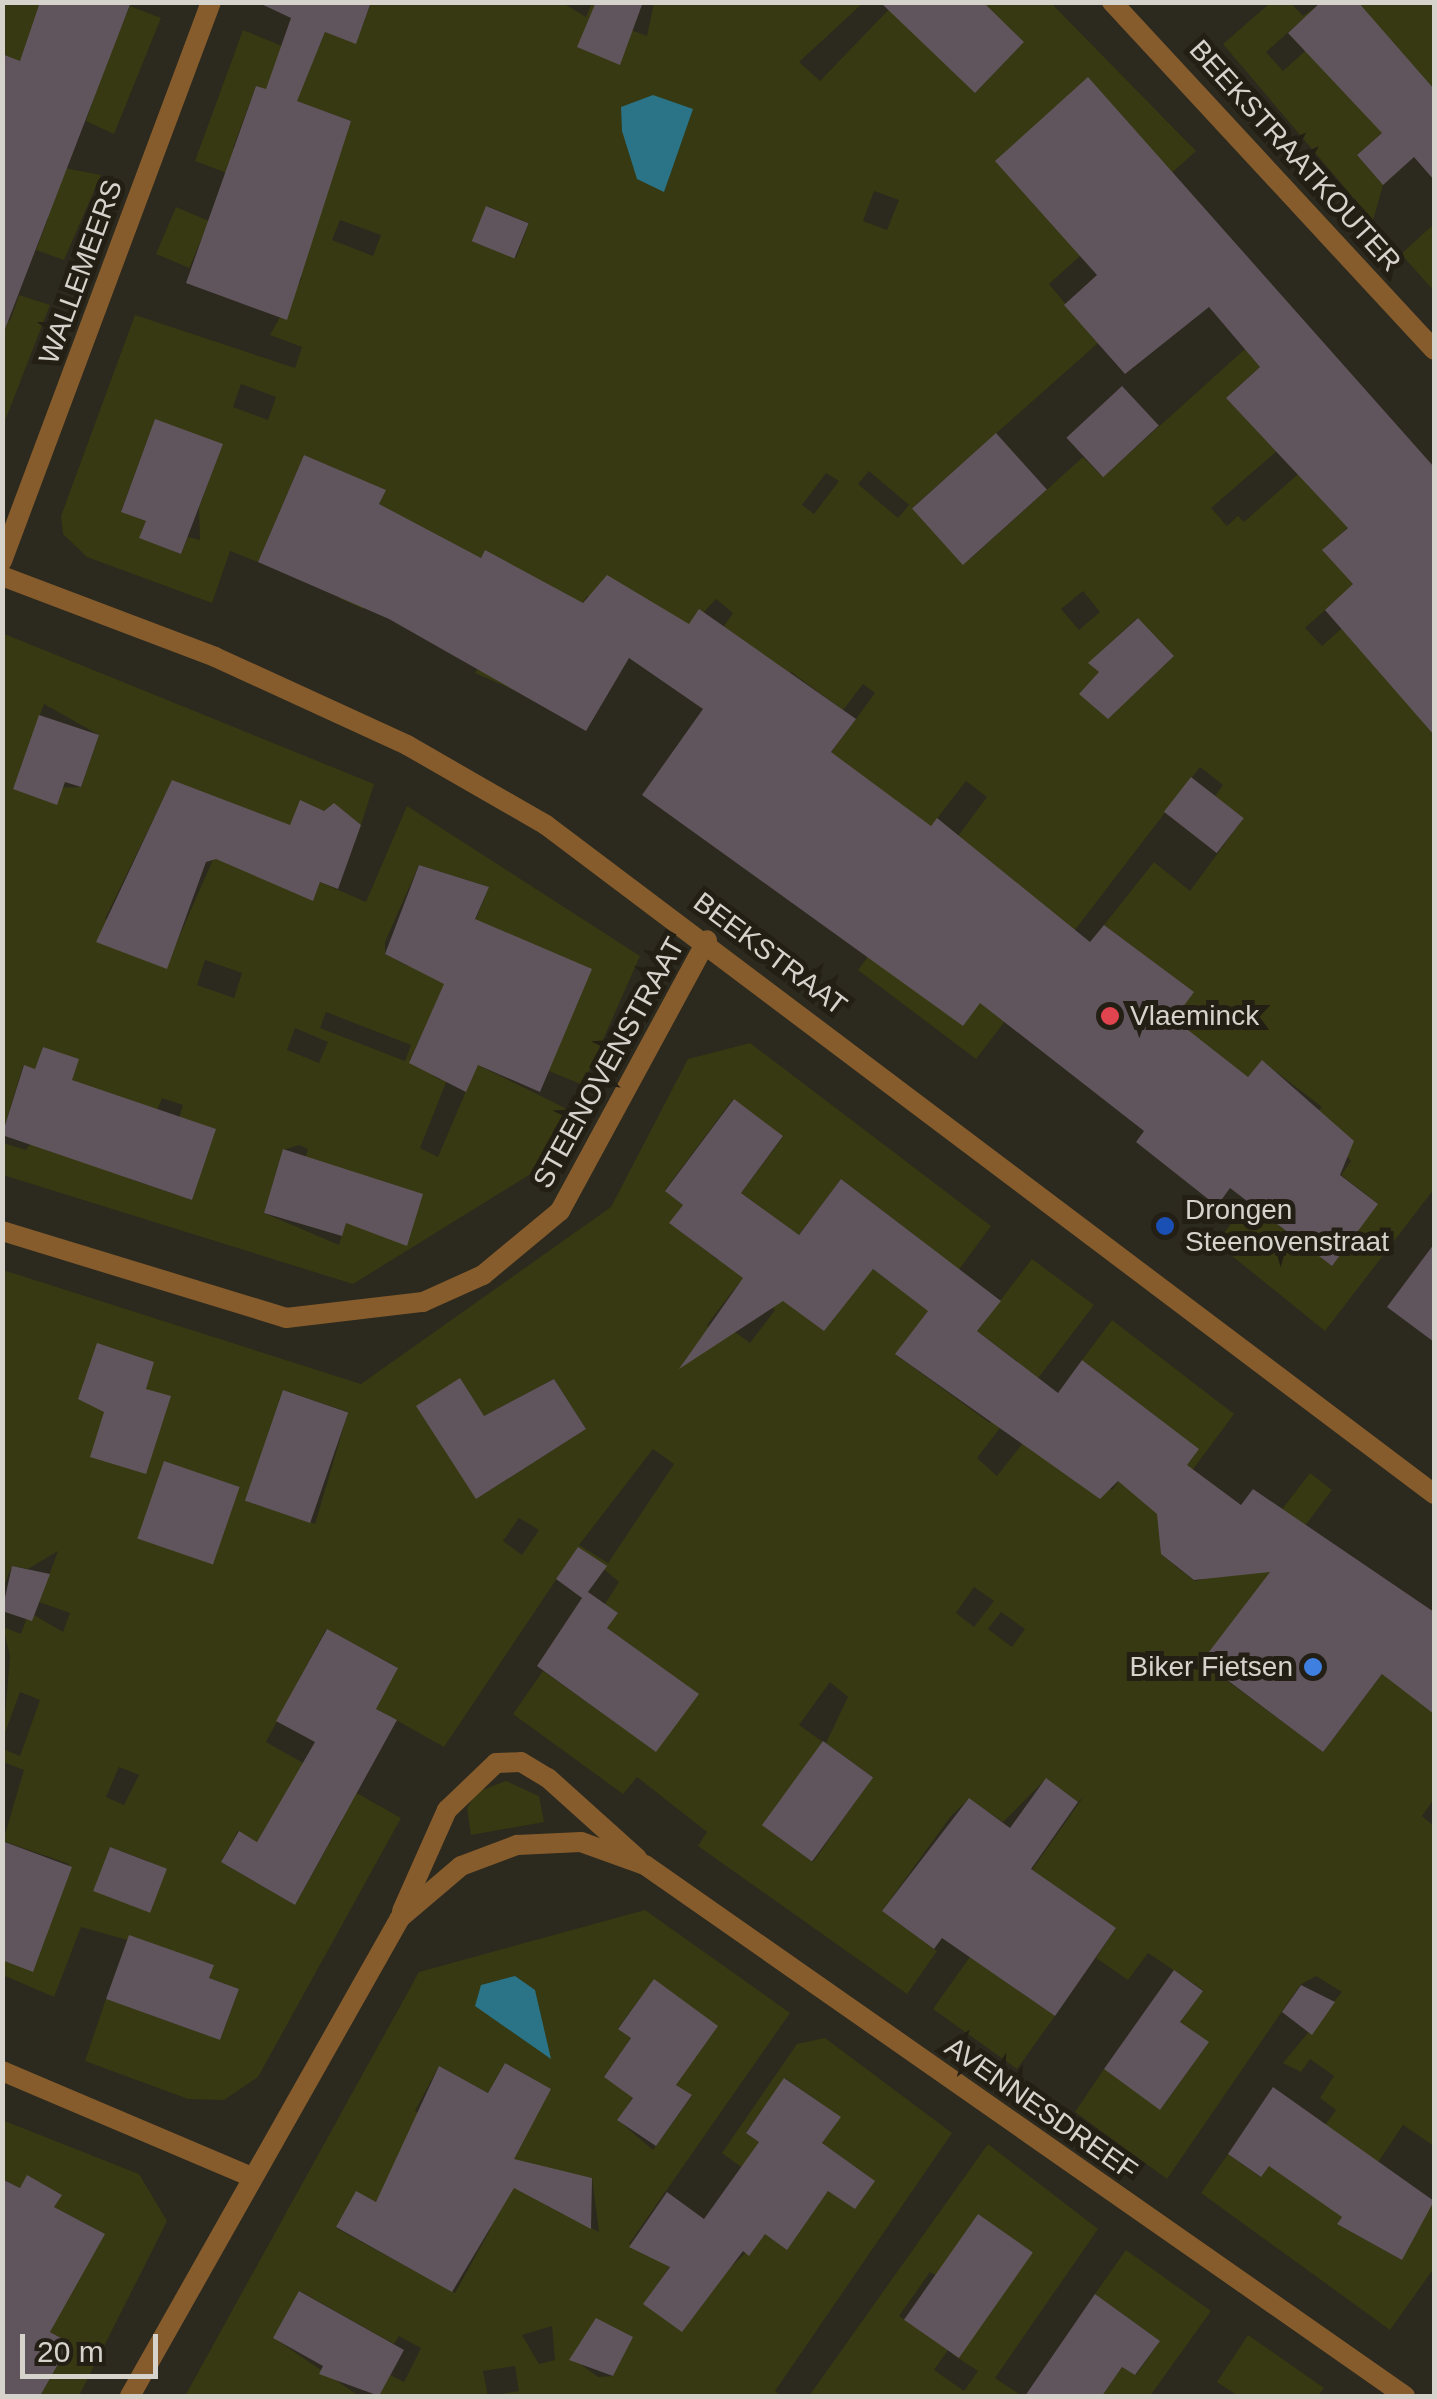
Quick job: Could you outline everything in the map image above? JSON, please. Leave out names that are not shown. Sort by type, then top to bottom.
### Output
[{"type":"street","name":"WALLEMEERS","points":[[2,561],[211,2]]},
{"type":"street","name":"BEEKSTRAATKOUTER","points":[[1112,2],[1434,350]]},
{"type":"street","name":"BEEKSTRAAT","points":[[2,576],[215,657],[407,745],[546,825],[707,940],[1434,1494]]},
{"type":"street","name":"STEENOVENSTRAAT","points":[[2,1231],[286,1318],[423,1302],[483,1275],[560,1212],[707,940]]},
{"type":"street","name":"AVENNESDREEF","points":[[130,2396],[400,1918],[446,1810],[496,1763],[521,1762],[548,1778],[645,1865],[1405,2396]]},
{"type":"street","name":"AVENNESDREEF","points":[[400,1918],[461,1866],[518,1845],[581,1842],[645,1865]]},
{"type":"street","points":[[2,2071],[252,2177]]},
{"type":"green space","points":[[2,3],[40,3],[33,23],[111,52],[130,6],[161,18],[114,134],[86,121],[94,97],[3,54]]},
{"type":"green space","points":[[371,3],[563,3],[586,17],[592,3],[606,3],[600,18],[647,36],[654,3],[863,3],[799,62],[820,81],[895,3],[975,93],[1024,42],[983,3],[1051,3],[1196,151],[1049,284],[1098,343],[912,508],[970,559],[1083,457],[1103,477],[1245,349],[1260,367],[1226,398],[1277,451],[1211,508],[1227,526],[1238,516],[1244,522],[1306,467],[1348,527],[1323,551],[1355,583],[1305,628],[1322,646],[1371,602],[1416,713],[1434,697],[1434,1189],[1325,1331],[1216,1243],[1322,1107],[1262,1061],[1248,1077],[1207,1045],[1179,1080],[1146,1056],[1193,992],[1104,925],[1154,862],[1190,891],[1243,819],[1215,796],[1223,785],[1200,767],[976,1059],[858,970],[987,797],[966,781],[929,829],[827,758],[875,693],[863,684],[843,710],[791,672],[747,733],[722,629],[733,613],[716,599],[677,640],[587,596],[528,696],[475,673],[524,582],[485,551],[481,558],[408,522],[363,609],[339,598],[385,490],[304,455],[258,562],[230,551],[212,603],[87,557],[63,534],[61,516],[135,315],[295,368],[302,347],[270,335],[302,278],[276,267],[272,190],[195,161],[243,30],[314,59],[325,32],[356,43]],"holes":[[[256,86],[351,121],[327,184],[233,148]],[[874,191],[899,200],[887,230],[863,221]],[[487,206],[529,223],[516,258],[473,242]],[[340,220],[381,235],[373,256],[332,240]],[[241,384],[276,397],[268,420],[233,407]],[[155,420],[222,444],[199,508],[200,540],[188,537],[181,554],[140,538],[146,521],[121,511]],[[869,471],[909,505],[898,518],[858,484]],[[826,473],[839,481],[814,514],[802,505]],[[1083,591],[1100,612],[1079,630],[1061,609]],[[1137,618],[1174,656],[1129,699],[1089,663]],[[1345,1154],[1351,1161],[1341,1175],[1377,1203],[1332,1266],[1275,1222]]]},
{"type":"green space","points":[[1270,3],[1291,3],[1303,16],[1321,3],[1266,52],[1283,71],[1358,3],[1434,3],[1434,87],[1357,155],[1383,185],[1373,221],[1223,44]]},
{"type":"green space","points":[[2,156],[101,175],[64,260],[36,250],[48,219],[3,202]]},
{"type":"green space","points":[[176,207],[209,221],[189,268],[156,254]]},
{"type":"green space","points":[[1434,224],[1434,291],[1401,254]]},
{"type":"green space","points":[[19,295],[50,305],[3,426],[3,319],[10,321]]},
{"type":"green space","points":[[2,633],[374,784],[361,825],[334,804],[324,811],[313,900],[320,882],[366,902],[407,806],[640,956],[583,1085],[549,1071],[526,965],[482,1067],[571,1111],[545,1165],[353,1284],[3,1175],[3,1143],[26,1150],[72,1080],[43,1048],[35,1069],[23,1066],[3,1132]],"holes":[[[44,704],[99,735],[81,787],[13,789]],[[172,781],[237,805],[175,946],[105,919]],[[419,865],[489,887],[465,945],[408,966],[385,954],[385,942]],[[205,960],[242,973],[234,998],[197,985]],[[433,1010],[463,1031],[440,1080],[410,1060]],[[326,1012],[411,1045],[405,1061],[320,1028]],[[295,1028],[328,1042],[319,1063],[287,1050]],[[454,1062],[475,1070],[438,1157],[420,1148]],[[162,1098],[183,1105],[179,1118],[215,1130],[192,1200],[130,1179]],[[299,1145],[308,1149],[304,1162],[360,1174],[339,1245],[264,1213],[283,1150]]]},
{"type":"green space","points":[[750,1043],[991,1226],[896,1355],[990,1423],[1011,1396],[1000,1387],[1018,1362],[977,1331],[1032,1259],[1094,1305],[977,1458],[997,1476],[1023,1443],[1112,1490],[1163,1422],[1082,1360],[1112,1320],[1234,1414],[1159,1515],[1161,1554],[1179,1569],[1195,1581],[1234,1572],[1310,1473],[1332,1490],[1202,1662],[1323,1752],[1434,1606],[1434,1646],[1403,1689],[1434,1709],[1434,1799],[1422,1816],[1434,1826],[1434,2146],[1403,2125],[1337,2224],[1402,2260],[1400,2247],[1434,2197],[1434,2268],[1390,2330],[1201,2193],[1228,2154],[1260,2177],[1269,2166],[1287,2178],[1336,2110],[1320,2098],[1334,2076],[1310,2059],[1301,2072],[1283,2063],[1342,1992],[1316,1976],[1300,1985],[1167,2179],[1075,2112],[1104,2069],[1161,2109],[1208,2043],[1180,2022],[1203,1990],[1148,1953],[1128,1980],[1096,1958],[1116,1928],[1057,1887],[996,1975],[1055,2016],[1017,2069],[933,2009],[1084,1796],[1078,1802],[1046,1779],[1003,1822],[969,1799],[951,1816],[882,1911],[937,1951],[907,1994],[698,1846],[707,1832],[637,1777],[623,1794],[513,1714],[543,1671],[656,1751],[698,1694],[607,1628],[618,1613],[605,1604],[619,1582],[578,1547],[444,1747],[373,1707],[397,1667],[326,1629],[266,1742],[401,1818],[258,2077],[224,2100],[188,2099],[85,2061],[106,1999],[220,2040],[239,1989],[209,1978],[213,1964],[81,1927],[54,1997],[3,1975],[3,1960],[33,1971],[47,1934],[39,1930],[69,1864],[3,1841],[24,1770],[3,1762],[3,1749],[20,1756],[40,1700],[20,1692],[3,1738],[10,1656],[3,1627],[21,1634],[28,1614],[3,1597],[63,1632],[70,1613],[39,1602],[58,1551],[28,1569],[12,1566],[3,1588],[3,1270],[361,1384],[611,1207],[688,1059]],"holes":[[[733,1099],[783,1137],[741,1193],[759,1206],[718,1260],[670,1223],[683,1205],[665,1190]],[[841,1179],[921,1240],[890,1282],[867,1265],[786,1252]],[[739,1283],[775,1310],[750,1343],[726,1325],[719,1334],[707,1325]],[[554,1379],[586,1429],[476,1499],[484,1416]],[[283,1390],[348,1412],[315,1524],[246,1501]],[[653,1449],[674,1464],[608,1563],[579,1545]],[[148,1510],[216,1561],[139,1539]],[[519,1518],[539,1530],[522,1555],[503,1541]],[[974,1587],[994,1601],[974,1627],[956,1613]],[[1001,1612],[1025,1629],[1012,1647],[988,1629]],[[830,1682],[848,1697],[826,1743],[873,1777],[813,1862],[763,1826],[823,1742],[799,1725]],[[119,1767],[139,1775],[124,1805],[106,1797]],[[288,1790],[342,1821],[295,1905],[221,1862],[238,1831],[257,1842]],[[110,1847],[149,1862],[96,1885]]]},
{"type":"green space","points":[[506,1781],[539,1796],[544,1822],[471,1835],[467,1808],[477,1792]]},
{"type":"green space","points":[[645,1910],[790,2013],[629,2244],[685,2244],[644,2304],[730,2268],[765,2234],[787,2249],[828,2191],[874,2181],[822,2143],[840,2117],[785,2078],[746,2132],[775,2153],[756,2178],[722,2153],[797,2044],[825,2038],[952,2133],[775,2391],[782,2396],[488,2396],[379,2396],[390,2375],[404,2382],[421,2348],[399,2336],[394,2344],[300,2291],[274,2338],[359,2396],[185,2396],[419,1972]],"holes":[[[654,1980],[717,2026],[676,2085],[692,2096],[653,2150],[618,2120],[633,2097],[604,2077],[631,2038],[618,2028]],[[505,2063],[535,2080],[511,2164],[415,2111],[439,2066],[488,2093]],[[392,2174],[491,2228],[455,2293],[336,2228],[356,2192],[376,2202]],[[579,2175],[592,2178],[599,2232],[547,2206],[559,2186],[574,2194]],[[552,2326],[555,2360],[539,2364],[522,2335]],[[602,2331],[628,2346],[613,2376],[598,2377],[571,2357]],[[515,2366],[519,2391],[488,2396],[483,2371]]]},
{"type":"green space","points":[[2,2120],[139,2174],[167,2221],[79,2396],[40,2396],[70,2343],[3,2305],[105,2234],[54,2207],[61,2194],[27,2176],[20,2188],[3,2179]]},
{"type":"green space","points":[[988,2144],[1098,2229],[995,2378],[1022,2396],[809,2396]],"holes":[[[930,2272],[987,2303],[952,2354],[978,2371],[964,2391],[934,2370],[948,2350],[899,2316]]]},
{"type":"green space","points":[[1126,2250],[1211,2311],[1150,2396],[1102,2396],[1122,2367],[1136,2375],[1160,2341],[1095,2294]]},
{"type":"green space","points":[[1248,2335],[1324,2388],[1318,2396],[1238,2396],[1217,2382]]},
{"type":"water","points":[[653,95],[693,109],[664,192],[637,179],[622,131],[621,107]]},
{"type":"water","points":[[515,1976],[535,1990],[551,2059],[475,2006],[481,1985]]},
{"type":"building","points":[[40,2],[131,2],[5,329],[2,54],[20,61]]},
{"type":"building","points":[[257,2],[371,2],[356,44],[325,32],[297,101],[351,121],[287,320],[186,283],[256,86],[266,89],[291,18]]},
{"type":"building","points":[[596,2],[643,2],[620,65],[577,47]]},
{"type":"building","points":[[880,2],[983,2],[1024,42],[975,93]]},
{"type":"building","points":[[1321,2],[1358,2],[1434,89],[1434,180],[1414,157],[1383,185],[1357,155],[1382,133],[1288,33]]},
{"type":"building","points":[[1088,77],[1434,467],[1434,735],[1325,610],[1353,584],[1322,550],[1348,528],[1226,398],[1260,367],[1209,307],[1125,374],[1064,305],[1097,275],[995,161]]},
{"type":"building","points":[[486,206],[529,223],[514,258],[472,241]]},
{"type":"building","points":[[1122,386],[1159,425],[1103,477],[1066,438]]},
{"type":"building","points":[[155,419],[223,444],[181,554],[139,538],[146,521],[121,512]]},
{"type":"building","points":[[996,433],[1047,489],[963,565],[912,509]]},
{"type":"building","points":[[304,455],[386,490],[379,504],[481,558],[485,550],[583,603],[607,575],[689,624],[699,609],[856,719],[831,752],[931,826],[937,818],[1090,942],[1104,925],[1194,992],[1174,1019],[1248,1077],[1262,1060],[1354,1141],[1340,1175],[1378,1204],[1332,1266],[1230,1188],[1217,1206],[1136,1142],[1144,1131],[980,1003],[963,1026],[642,795],[703,709],[629,658],[586,731],[389,619],[258,562]]},
{"type":"building","points":[[1138,618],[1174,656],[1108,719],[1079,694],[1099,672],[1088,663]]},
{"type":"building","points":[[39,715],[99,735],[81,787],[65,782],[57,805],[13,789]]},
{"type":"building","points":[[1191,777],[1244,818],[1217,853],[1164,812]]},
{"type":"building","points":[[172,780],[290,825],[300,800],[324,811],[334,803],[361,825],[338,889],[320,882],[313,901],[216,859],[206,862],[167,969],[96,942]]},
{"type":"building","points":[[419,865],[489,887],[475,919],[592,969],[540,1092],[478,1065],[466,1092],[409,1063],[444,984],[385,954]]},
{"type":"building","points":[[43,1047],[79,1059],[72,1080],[216,1129],[192,1200],[2,1135],[24,1065],[35,1069]]},
{"type":"building","points":[[734,1099],[783,1136],[741,1193],[799,1235],[841,1179],[1001,1301],[977,1331],[1058,1393],[1082,1360],[1199,1449],[1187,1465],[1241,1505],[1253,1489],[1434,1612],[1434,1714],[1382,1674],[1323,1752],[1202,1661],[1270,1572],[1194,1580],[1161,1554],[1157,1514],[1118,1481],[1100,1499],[895,1354],[928,1311],[873,1269],[824,1331],[783,1301],[679,1369],[743,1278],[669,1223],[683,1205],[665,1191]]},
{"type":"building","points":[[283,1149],[423,1194],[407,1246],[346,1223],[342,1236],[264,1213]]},
{"type":"building","points":[[1434,1244],[1434,1342],[1387,1307]]},
{"type":"building","points":[[97,1343],[154,1362],[146,1389],[171,1396],[146,1474],[90,1457],[104,1412],[78,1399]]},
{"type":"building","points":[[460,1378],[484,1416],[554,1379],[586,1429],[476,1499],[416,1406]]},
{"type":"building","points":[[283,1390],[348,1412],[310,1523],[245,1501]]},
{"type":"building","points":[[164,1461],[240,1487],[213,1565],[137,1539]]},
{"type":"building","points":[[578,1547],[607,1566],[588,1592],[618,1613],[607,1628],[699,1694],[656,1752],[537,1666],[582,1598],[556,1579]]},
{"type":"building","points":[[12,1566],[50,1574],[32,1621],[2,1611]]},
{"type":"building","points":[[327,1629],[398,1668],[376,1709],[397,1720],[295,1905],[221,1862],[239,1831],[257,1842],[315,1742],[276,1721]]},
{"type":"building","points":[[823,1741],[873,1777],[812,1862],[762,1825]]},
{"type":"building","points":[[1046,1778],[1078,1802],[1031,1869],[1116,1928],[1055,2016],[942,1938],[934,1949],[882,1911],[969,1798],[1010,1828]]},
{"type":"building","points":[[2,1841],[72,1867],[33,1972],[2,1960]]},
{"type":"building","points":[[110,1847],[167,1869],[150,1913],[93,1891]]},
{"type":"building","points":[[129,1935],[214,1965],[209,1978],[239,1989],[220,2040],[106,1999]]},
{"type":"building","points":[[1174,1970],[1203,1991],[1180,2022],[1209,2042],[1160,2110],[1104,2069]]},
{"type":"building","points":[[654,1979],[718,2026],[676,2085],[692,2095],[656,2146],[617,2120],[633,2098],[604,2077],[631,2038],[618,2029]]},
{"type":"building","points":[[1301,1985],[1335,2002],[1312,2035],[1282,2012]]},
{"type":"building","points":[[505,2063],[551,2089],[514,2159],[592,2178],[591,2229],[514,2188],[452,2292],[336,2227],[356,2191],[376,2202],[439,2066],[488,2093]]},
{"type":"building","points":[[784,2078],[841,2117],[822,2143],[875,2181],[855,2209],[828,2191],[787,2250],[765,2234],[749,2256],[743,2251],[682,2332],[643,2304],[670,2267],[629,2247],[667,2192],[704,2219],[759,2142],[746,2133]]},
{"type":"building","points":[[1273,2087],[1434,2201],[1402,2260],[1337,2224],[1342,2217],[1269,2166],[1261,2177],[1228,2154]]},
{"type":"building","points":[[27,2175],[62,2195],[54,2207],[105,2234],[50,2332],[70,2343],[40,2396],[2,2396],[2,2179],[20,2188]]},
{"type":"building","points":[[978,2214],[1033,2252],[959,2358],[904,2320]]},
{"type":"building","points":[[299,2291],[404,2350],[379,2396],[319,2374],[323,2366],[273,2338]]},
{"type":"building","points":[[1095,2294],[1160,2341],[1135,2375],[1122,2367],[1102,2396],[1025,2396]]},
{"type":"building","points":[[596,2318],[633,2337],[613,2376],[569,2360]]},
{"type":"place","name":"Vlaeminck","points":[[1110,1016]]},
{"type":"place","name":"Drongen Steenovenstraat","points":[[1165,1226]]},
{"type":"place","name":"Biker Fietsen","points":[[1313,1667]]}]
